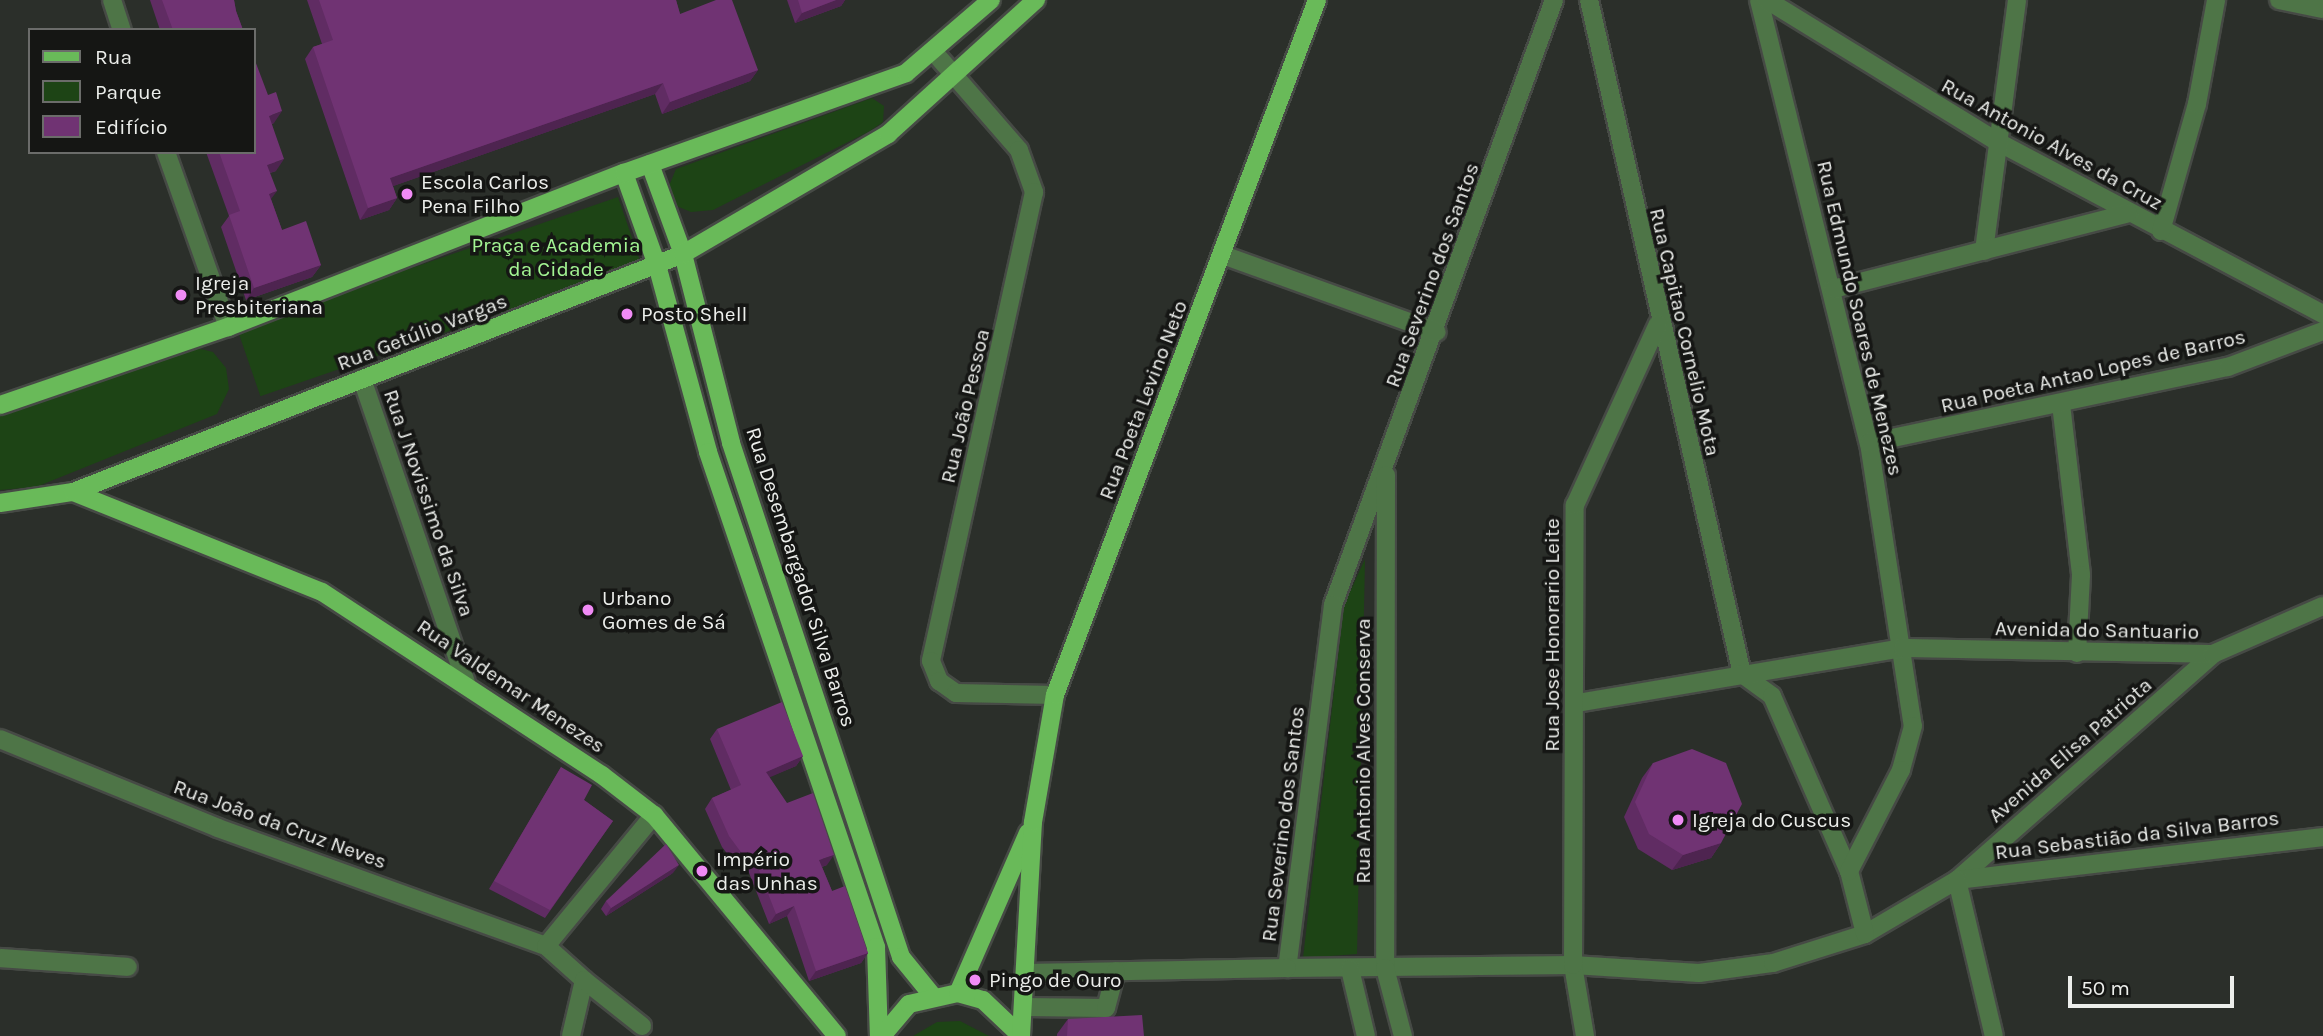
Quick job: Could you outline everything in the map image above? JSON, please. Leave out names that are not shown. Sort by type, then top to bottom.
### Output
[{"type":"main road","points":[[0,405],[228,327],[624,173],[882,83],[933,51],[991,0]]},
{"type":"main road","name":"Rua Getúlio Vargas","points":[[0,503],[73,492],[683,254],[888,134],[1035,0]]},
{"type":"main road","name":"Rua Poeta Levino Neto","points":[[1021,1036],[1027,973],[1033,822],[1055,695],[1317,0]]},
{"type":"main road","name":"Rua Desembargador Silva Barros","points":[[650,164],[683,254],[731,443],[842,771],[901,957],[932,995]]},
{"type":"main road","points":[[624,173],[657,265],[708,452],[876,947],[880,1036]]},
{"type":"main road","points":[[708,452],[731,443]]},
{"type":"main road","name":"Rua Valdemar Menezes","points":[[73,492],[312,587],[466,682],[654,815],[837,1036]]},
{"type":"main road","points":[[763,617],[786,609]]},
{"type":"main road","points":[[801,727],[824,719]]},
{"type":"main road","points":[[819,780],[842,771]]},
{"type":"main road","name":"Rua Poeta Levino Neto","points":[[958,993],[1033,822]]},
{"type":"main road","points":[[880,1036],[909,1004],[932,995],[958,993],[983,1000],[1021,1036]]},
{"type":"street","points":[[112,0],[121,28]]},
{"type":"street","name":"Rua Severino dos Santos","points":[[1554,0],[1437,332],[1334,605],[1287,968],[1573,965],[1719,971],[1773,963],[1865,934],[1957,880]]},
{"type":"street","name":"Rua Capitao Cornelio Mota","points":[[1589,0],[1658,324],[1742,674]]},
{"type":"street","name":"Rua Edmundo Soares de Menezes","points":[[1759,0],[1833,289],[1869,443],[1903,648],[1913,726],[1901,771],[1849,871]]},
{"type":"street","name":"Rua Antonio Alves da Cruz","points":[[1767,0],[1998,142],[2161,231],[2323,314]]},
{"type":"street","points":[[1983,251],[2017,0]]},
{"type":"street","points":[[2161,231],[2197,104],[2216,0]]},
{"type":"street","points":[[2279,0],[2323,9]]},
{"type":"street","name":"Rua João Pessoa","points":[[933,51],[956,74],[1019,150],[1033,203],[931,661],[939,681],[956,693],[1055,695]]},
{"type":"street","points":[[167,154],[228,327]]},
{"type":"street","points":[[1833,289],[2128,213]]},
{"type":"street","points":[[1223,255],[1437,332]]},
{"type":"street","name":"Rua Jose Honorario Leite","points":[[1585,1036],[1573,965],[1577,703],[1575,505],[1658,324]]},
{"type":"street","name":"Rua Poeta Antao Lopes de Barros","points":[[1869,443],[2228,367],[2323,331]]},
{"type":"street","name":"Rua J Novissimo da Silva","points":[[362,379],[466,682]]},
{"type":"street","points":[[2061,404],[2081,575],[2077,653]]},
{"type":"street","name":"Rua Antonio Alves Conserva","points":[[1386,463],[1385,968],[1403,1036]]},
{"type":"street","name":"Avenida do Santuario","points":[[1577,703],[1903,648],[2213,654],[2323,606]]},
{"type":"street","name":"Avenida Elisa Patriota","points":[[1957,880],[2213,654]]},
{"type":"street","points":[[1742,674],[1772,696],[1849,871],[1865,934]]},
{"type":"street","name":"Rua João da Cruz Neves","points":[[0,739],[218,828],[547,946]]},
{"type":"street","points":[[642,1026],[585,986],[547,946],[654,815]]},
{"type":"street","name":"Rua Sebastião da Silva Barros","points":[[1957,880],[2323,837]]},
{"type":"street","points":[[1957,880],[1994,1036]]},
{"type":"street","points":[[0,958],[128,967]]},
{"type":"street","points":[[1027,973],[1287,968]]},
{"type":"street","points":[[1350,969],[1366,1036]]},
{"type":"street","points":[[1024,1007],[1106,1008],[1116,971]]},
{"type":"street","points":[[571,1036],[585,986]]},
{"type":"green space","points":[[872,98],[884,106],[883,122],[870,131],[713,210],[691,212],[674,205],[669,186],[676,169]]},
{"type":"green space","name":"Praça e Academia da Cidade","points":[[618,197],[641,265],[260,396],[237,328]]},
{"type":"green space","points":[[197,348],[213,352],[226,368],[229,389],[217,414],[36,487],[0,490],[0,414]]},
{"type":"green space","points":[[1365,559],[1357,954],[1303,958],[1344,605]]},
{"type":"green space","points":[[960,1021],[989,1036],[913,1036],[937,1022]]},
{"type":"building","points":[[162,0],[234,0],[242,28],[172,28]]},
{"type":"building","points":[[319,0],[676,0],[680,14],[716,0],[732,0],[758,70],[670,102],[663,83],[390,178],[397,198],[368,208],[313,47],[333,40]]},
{"type":"building","points":[[798,0],[836,0],[802,13]]},
{"type":"building","points":[[256,63],[268,95],[276,92],[282,111],[269,116],[284,159],[267,165],[277,191],[269,194],[282,230],[306,221],[321,265],[254,288],[229,215],[240,211],[220,154],[256,154]]},
{"type":"building","points":[[782,702],[803,756],[766,772],[787,803],[813,793],[834,855],[819,860],[832,891],[845,886],[868,953],[816,971],[794,906],[776,914],[753,855],[746,859],[729,836],[712,798],[741,785],[717,729]]},
{"type":"building","points":[[1692,749],[1726,763],[1742,804],[1721,843],[1683,855],[1649,834],[1635,802],[1653,763]]},
{"type":"building","points":[[561,767],[592,785],[584,800],[613,821],[550,910],[494,881]]},
{"type":"building","points":[[666,844],[679,865],[611,908],[606,901]]},
{"type":"building","points":[[1142,1015],[1144,1036],[1067,1036],[1068,1019]]},
{"type":"place","name":"Escola Carlos Pena Filho","points":[[407,194]]},
{"type":"place","name":"Igreja Presbiteriana","points":[[181,295]]},
{"type":"place","name":"Posto Shell","points":[[627,314]]},
{"type":"place","name":"Urbano Gomes de Sá","points":[[588,610]]},
{"type":"place","name":"Igreja do Cuscus","points":[[1678,820]]},
{"type":"place","name":"Império das Unhas","points":[[702,871]]},
{"type":"place","name":"Pingo de Ouro","points":[[975,980]]}]
